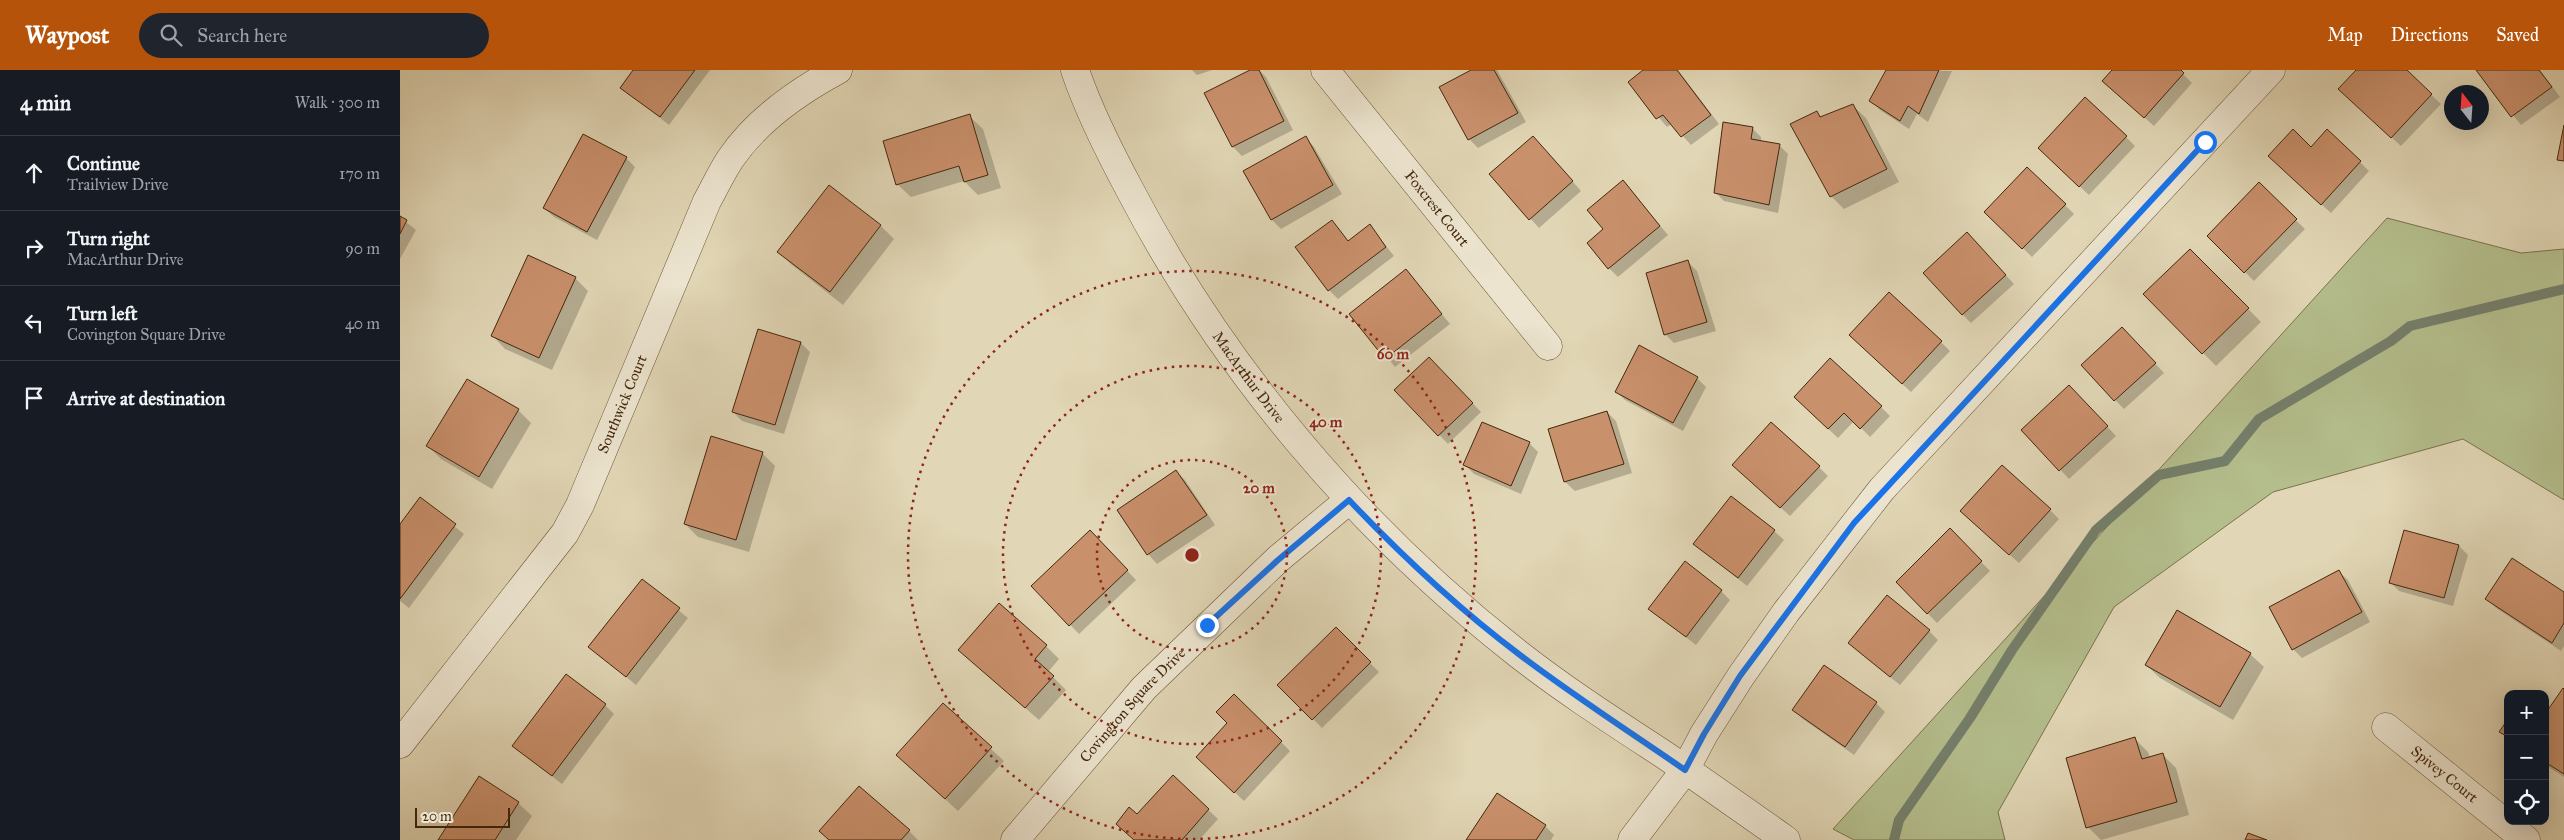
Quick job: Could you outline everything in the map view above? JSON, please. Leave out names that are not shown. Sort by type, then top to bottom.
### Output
[{"type":"street","name":"Southwick Court","points":[[400,744],[565,532],[580,505],[707,201],[732,157],[761,124],[789,101],[838,70]]},
{"type":"street","name":"MacArthur Drive","points":[[1075,70],[1114,160],[1144,218],[1189,292],[1266,402],[1349,500],[1390,543],[1467,613],[1511,648],[1572,694],[1786,840]]},
{"type":"street","name":"Foxcrest Court","points":[[1325,70],[1548,346]]},
{"type":"street","points":[[1632,840],[1685,770],[1704,734],[1740,676],[1854,523],[2271,70]]},
{"type":"street","name":"Covington Square Drive","points":[[1015,840],[1144,688],[1278,560],[1349,500]]},
{"type":"street","name":"Spivey Court","points":[[2386,727],[2526,840]]},
{"type":"green space","points":[[2387,218],[2521,253],[2564,249],[2564,500],[2463,439],[2273,492],[2114,607],[1998,812],[2005,840],[1854,840],[1833,829]]},
{"type":"building","points":[[633,70],[695,70],[660,117],[620,88]]},
{"type":"building","points":[[1250,70],[1259,70],[1284,121],[1232,147],[1204,93]]},
{"type":"building","points":[[1471,70],[1494,70],[1518,113],[1468,140],[1439,87]]},
{"type":"building","points":[[1643,70],[1677,70],[1711,115],[1681,137],[1663,115],[1656,119],[1628,82]]},
{"type":"building","points":[[1886,70],[1939,70],[1919,114],[1908,106],[1900,121],[1869,101]]},
{"type":"building","points":[[2112,70],[2181,70],[2184,73],[2144,118],[2102,81]]},
{"type":"building","points":[[2356,70],[2407,70],[2432,94],[2391,138],[2338,89]]},
{"type":"building","points":[[2476,70],[2539,70],[2552,87],[2511,117]]},
{"type":"building","points":[[2085,97],[2127,136],[2079,187],[2038,148]]},
{"type":"building","points":[[1853,104],[1887,169],[1830,197],[1790,124],[1817,111],[1820,117]]},
{"type":"building","points":[[970,114],[988,175],[964,182],[959,166],[896,185],[883,141]]},
{"type":"building","points":[[1723,122],[1753,127],[1751,139],[1780,144],[1769,205],[1714,193]]},
{"type":"building","points":[[2564,125],[2564,161],[2557,160]]},
{"type":"building","points":[[2293,129],[2311,147],[2327,129],[2361,161],[2321,205],[2268,156]]},
{"type":"building","points":[[583,134],[627,157],[587,232],[543,208]]},
{"type":"building","points":[[1306,136],[1333,185],[1271,220],[1243,171]]},
{"type":"building","points":[[1533,136],[1573,181],[1529,220],[1489,174]]},
{"type":"building","points":[[2027,167],[2066,204],[2022,249],[1984,212]]},
{"type":"building","points":[[1623,180],[1660,226],[1608,269],[1587,243],[1603,229],[1587,210]]},
{"type":"building","points":[[2259,182],[2297,219],[2244,273],[2207,236]]},
{"type":"building","points":[[829,185],[881,225],[830,292],[777,252]]},
{"type":"building","points":[[400,216],[407,220],[400,234]]},
{"type":"building","points":[[1332,220],[1348,241],[1370,224],[1386,247],[1328,291],[1295,247]]},
{"type":"building","points":[[1967,232],[2006,275],[1962,315],[1923,273]]},
{"type":"building","points":[[2190,249],[2249,308],[2202,354],[2143,294]]},
{"type":"building","points":[[528,255],[576,277],[539,358],[491,336]]},
{"type":"building","points":[[1688,260],[1707,322],[1664,335],[1646,273]]},
{"type":"building","points":[[1406,269],[1442,314],[1385,359],[1349,314]]},
{"type":"building","points":[[1889,292],[1942,341],[1902,384],[1849,335]]},
{"type":"building","points":[[2122,327],[2156,363],[2114,401],[2081,365]]},
{"type":"building","points":[[758,329],[801,342],[775,425],[732,412]]},
{"type":"building","points":[[1639,345],[1698,377],[1673,423],[1615,392]]},
{"type":"building","points":[[1429,357],[1473,403],[1438,436],[1394,390]]},
{"type":"building","points":[[1830,358],[1882,406],[1860,429],[1844,413],[1828,429],[1794,397]]},
{"type":"building","points":[[467,379],[519,409],[479,477],[426,446]]},
{"type":"building","points":[[2069,385],[2108,426],[2059,471],[2021,430]]},
{"type":"building","points":[[1607,411],[1624,464],[1564,482],[1548,429]]},
{"type":"building","points":[[1482,422],[1530,442],[1511,486],[1463,465]]},
{"type":"building","points":[[1771,422],[1820,466],[1780,508],[1732,465]]},
{"type":"building","points":[[711,436],[763,452],[736,540],[684,524]]},
{"type":"building","points":[[2002,465],[2051,509],[2009,555],[1960,511]]},
{"type":"building","points":[[1176,470],[1207,515],[1147,555],[1117,510]]},
{"type":"building","points":[[1731,496],[1775,530],[1738,578],[1693,544]]},
{"type":"building","points":[[420,497],[456,524],[400,599],[400,524]]},
{"type":"building","points":[[1950,528],[1982,561],[1927,614],[1896,582]]},
{"type":"building","points":[[1090,530],[1128,570],[1069,626],[1031,586]]},
{"type":"building","points":[[2404,530],[2459,545],[2444,598],[2389,583]]},
{"type":"building","points":[[2512,558],[2564,592],[2564,623],[2552,643],[2485,599]]},
{"type":"building","points":[[1685,561],[1722,590],[1686,637],[1648,609]]},
{"type":"building","points":[[2339,570],[2362,612],[2292,650],[2269,607]]},
{"type":"building","points":[[642,579],[680,608],[626,677],[588,647]]},
{"type":"building","points":[[1887,595],[1930,630],[1890,677],[1848,643]]},
{"type":"building","points":[[999,603],[1047,645],[1035,659],[1054,676],[1025,708],[958,650]]},
{"type":"building","points":[[2177,610],[2251,653],[2220,707],[2145,665]]},
{"type":"building","points":[[1336,627],[1371,662],[1312,720],[1277,685]]},
{"type":"building","points":[[1824,665],[1877,702],[1845,747],[1792,710]]},
{"type":"building","points":[[566,674],[606,704],[552,776],[512,746]]},
{"type":"building","points":[[2563,688],[2564,774],[2549,765],[2549,708]]},
{"type":"building","points":[[1234,694],[1282,741],[1234,793],[1196,757],[1227,723],[1216,712]]},
{"type":"building","points":[[943,703],[992,747],[945,799],[896,755]]},
{"type":"building","points":[[2504,725],[2504,735],[2499,732]]},
{"type":"building","points":[[2135,737],[2142,759],[2163,753],[2177,802],[2086,828],[2066,758]]},
{"type":"building","points":[[1173,775],[1209,809],[1182,840],[1134,840],[1116,824],[1129,807],[1137,814]]},
{"type":"building","points":[[479,776],[519,802],[495,840],[438,840]]},
{"type":"building","points":[[859,786],[910,830],[901,840],[829,840],[819,831]]},
{"type":"building","points":[[1497,793],[1546,825],[1536,840],[1466,840]]},
{"type":"building","points":[[2248,833],[2267,840],[2245,840]]},
{"type":"waterway","points":[[1894,840],[1899,820],[1970,718],[2012,650],[2096,530],[2159,475],[2225,461],[2259,419],[2391,341],[2410,326],[2564,289]]},
{"type":"route","points":[[1207,625],[1278,560],[1349,500],[1390,543],[1467,613],[1572,694],[1685,770],[1704,734],[1740,676],[1825,560],[1882,489],[2205,142]]}]
